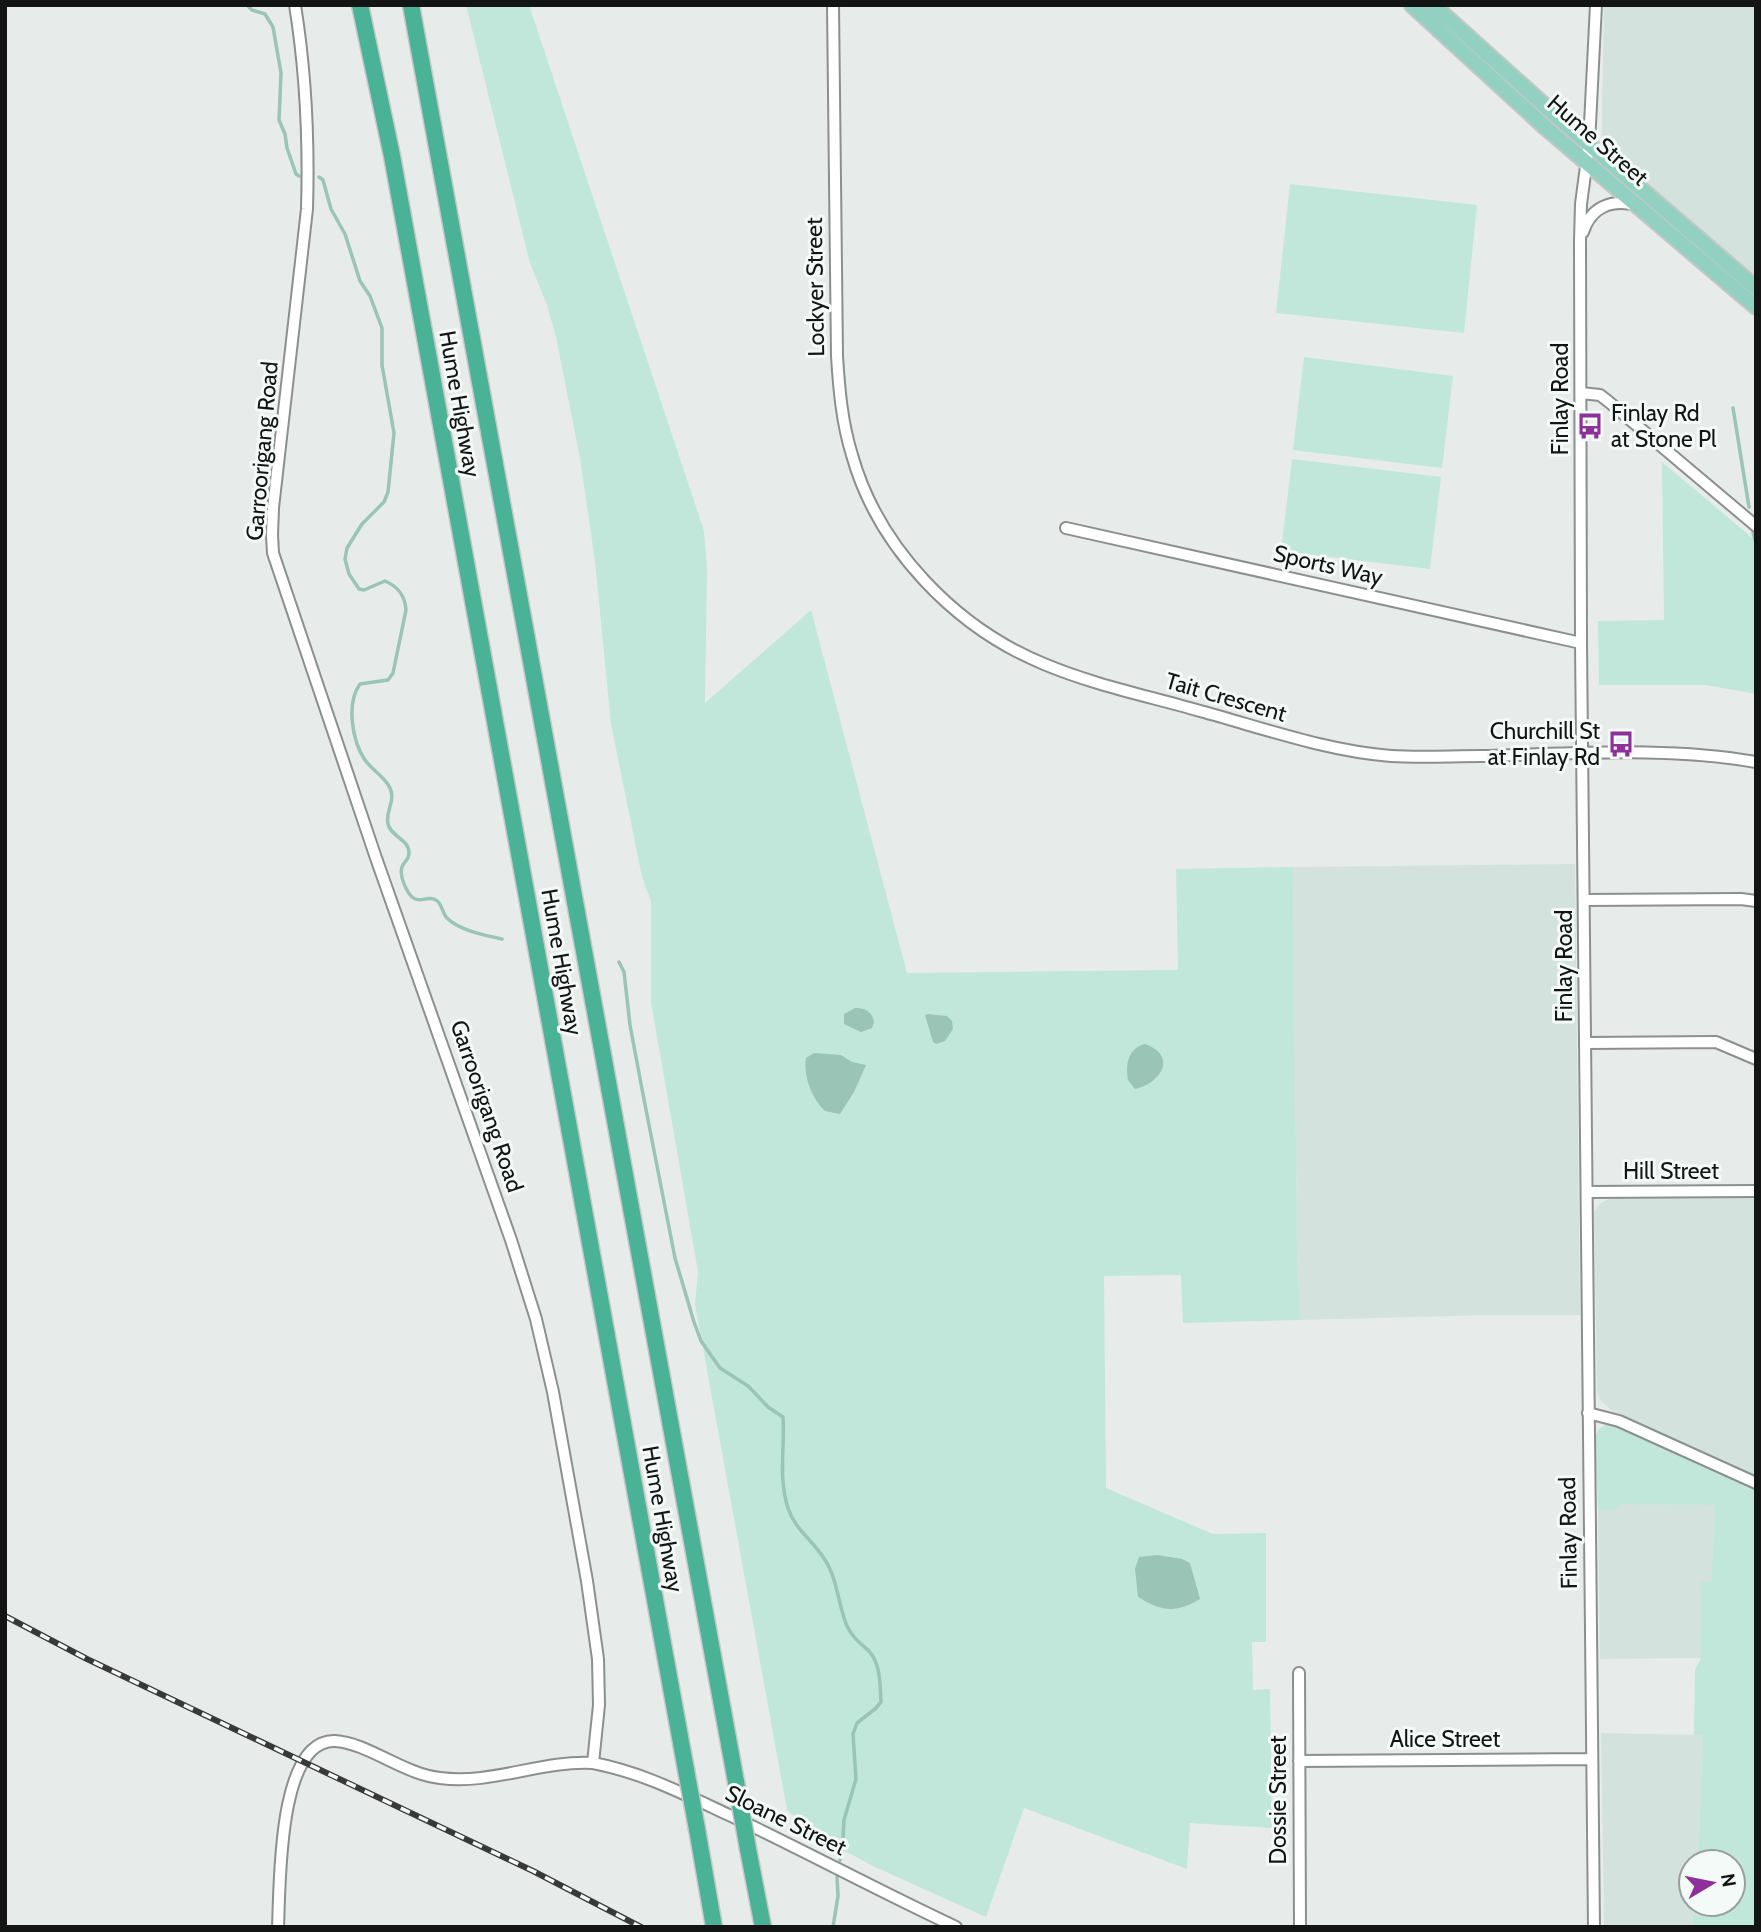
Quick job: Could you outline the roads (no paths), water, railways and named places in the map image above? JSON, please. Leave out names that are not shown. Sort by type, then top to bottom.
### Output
[{"type":"highway","name":"Hume Highway","points":[[360,5],[392,156],[713,1919]]},
{"type":"highway","name":"Hume Highway","points":[[411,5],[762,1927]]},
{"type":"main road","name":"Hume Street","points":[[1412,5],[1587,162],[1756,307]]},
{"type":"main road","name":"Hume Street","points":[[1433,5],[1756,288]]},
{"type":"street","name":"Garroorigang Road","points":[[295,5],[306,96],[307,196],[300,281],[272,522],[273,554],[536,1319],[553,1392],[587,1581],[598,1659],[598,1705],[593,1763]]},
{"type":"street","name":"Lockyer Street","points":[[833,5],[839,392],[852,458],[879,519],[902,554]]},
{"type":"street","name":"Finlay Road","points":[[1594,1927],[1581,643],[1580,241],[1597,5]]},
{"type":"street","points":[[1580,241],[1589,217],[1604,205],[1625,202],[1639,205]]},
{"type":"street","points":[[1581,393],[1600,396],[1609,402],[1756,526]]},
{"type":"street","name":"Sports Way","points":[[1066,528],[1581,643]]},
{"type":"street","name":"Tait Crescent","points":[[902,554],[927,583],[987,633],[1043,664],[1093,681],[1320,744],[1360,753],[1429,757],[1698,753],[1756,762]]},
{"type":"street","points":[[1585,900],[1756,901]]},
{"type":"street","points":[[1586,1043],[1716,1042],[1756,1059]]},
{"type":"street","name":"Hill Street","points":[[1587,1192],[1756,1191]]},
{"type":"street","points":[[1588,1413],[1619,1421],[1756,1483]]},
{"type":"street","name":"Dossie Street","points":[[1299,1673],[1300,1927]]},
{"type":"street","points":[[278,1927],[281,1846],[286,1811],[301,1766],[313,1748],[322,1742],[344,1743],[400,1767],[438,1778],[475,1779],[555,1764],[593,1763]]},
{"type":"street","name":"Alice Street","points":[[1299,1761],[1592,1759]]},
{"type":"street","name":"Sloane Street","points":[[593,1763],[622,1769],[659,1783],[813,1855],[872,1888],[956,1927]]},
{"type":"waterway","points":[[247,5],[252,10],[265,14],[273,27],[281,73],[279,120],[296,174],[299,176]]},
{"type":"waterway","points":[[319,177],[323,180],[331,209],[345,234],[360,281],[370,296],[382,328],[382,365],[394,433],[388,492],[384,502],[362,524],[347,548],[345,559],[349,574],[359,589],[364,590],[385,581],[400,592],[406,610],[393,673],[388,680],[360,684],[356,692],[352,711],[354,733],[365,760],[385,780],[392,793],[388,824],[408,848],[408,857],[401,874],[412,897],[418,900],[436,900],[452,922],[473,932],[502,939]]},
{"type":"waterway","points":[[1733,408],[1749,507]]},
{"type":"waterway","points":[[1753,533],[1756,543]]},
{"type":"waterway","points":[[619,962],[624,972],[630,1025],[675,1258],[694,1322],[701,1341],[720,1368],[748,1386],[768,1407],[783,1417],[783,1474],[785,1496],[791,1516],[825,1560],[833,1576],[847,1626],[872,1655],[878,1668],[881,1702],[857,1723],[853,1734],[856,1779],[844,1820],[840,1860]]},
{"type":"waterway","points":[[833,1927],[838,1896],[837,1877]]},
{"type":"railway","points":[[5,1616],[87,1659],[533,1871],[641,1927]]},
{"type":"place","name":"Finlay Rd at Stone Pl","points":[[1590,426]]},
{"type":"place","name":"Churchill St at Finlay Rd","points":[[1621,744]]}]
